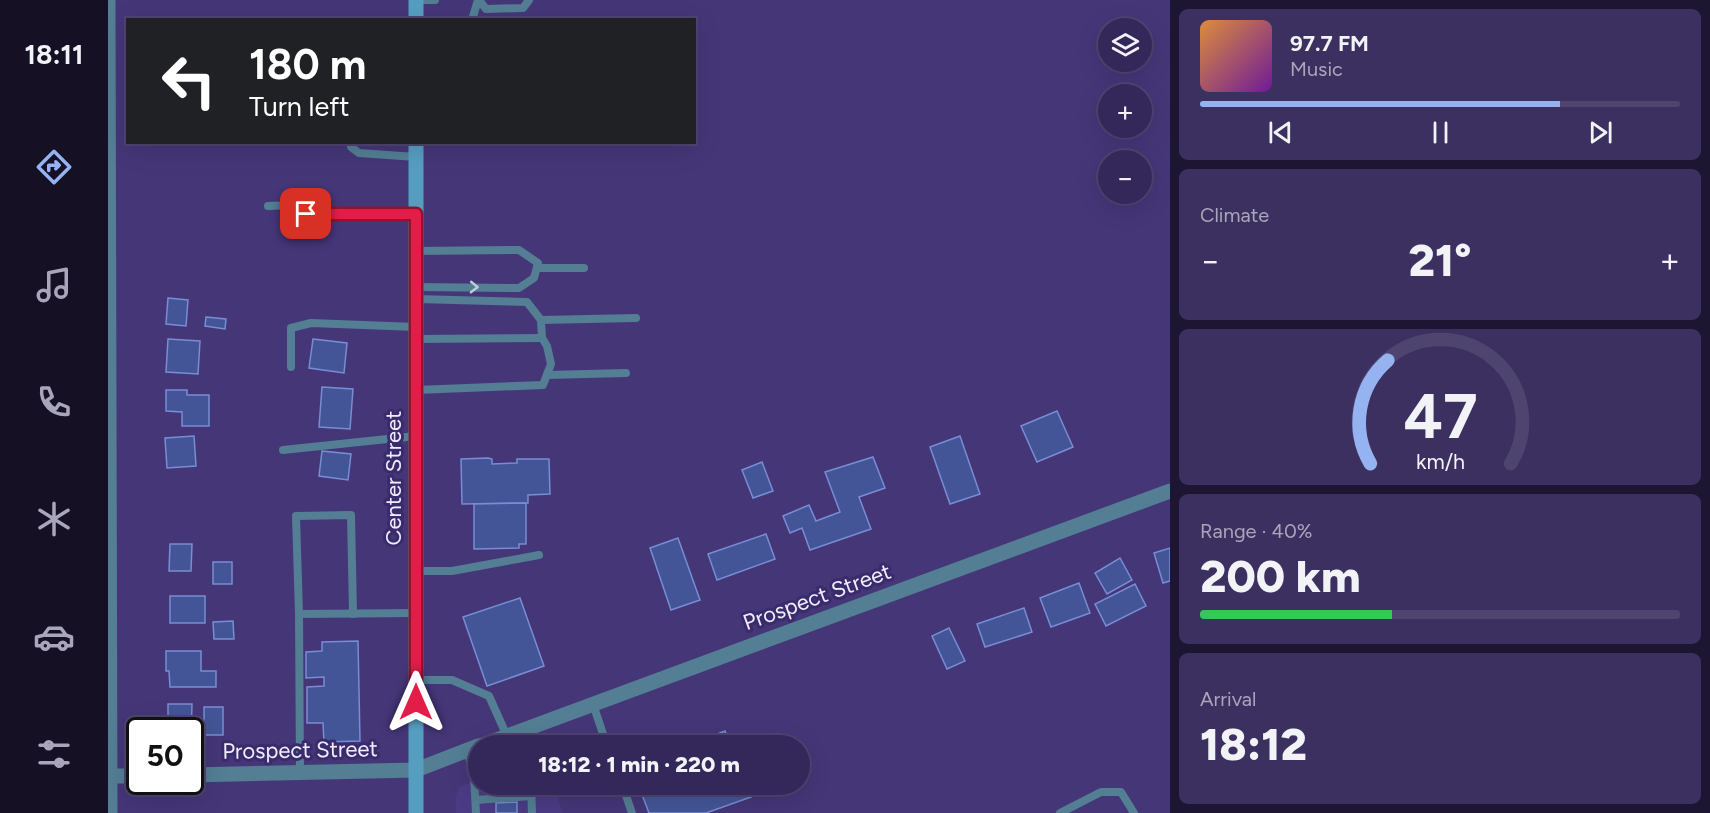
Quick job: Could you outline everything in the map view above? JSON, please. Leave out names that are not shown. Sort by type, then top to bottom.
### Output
[{"type":"main road","points":[[416,0],[416,18]]},
{"type":"main road","name":"Center Street","points":[[416,150],[416,813]]},
{"type":"street","points":[[108,0],[108,776],[110,813]]},
{"type":"street","name":"Prospect Street","points":[[522,735],[592,704],[1170,491]]},
{"type":"street","name":"Prospect Street","points":[[204,775],[416,770],[468,750]]},
{"type":"street","points":[[108,776],[126,776]]},
{"type":"lane","points":[[416,0],[435,0]]},
{"type":"lane","points":[[479,0],[486,9],[523,8],[529,0]]},
{"type":"lane","points":[[473,18],[479,0]]},
{"type":"lane","points":[[351,144],[351,147],[359,153],[416,150]]},
{"type":"lane","points":[[268,206],[293,206],[306,214],[416,214]]},
{"type":"lane","points":[[416,251],[519,250],[538,264],[534,278],[519,288],[416,293]]},
{"type":"lane","points":[[537,268],[584,268]]},
{"type":"lane","points":[[416,293],[528,302],[541,320],[542,338],[547,346],[551,364],[543,385],[416,390]]},
{"type":"lane","points":[[541,320],[636,318]]},
{"type":"lane","points":[[291,367],[291,328],[311,323],[416,333],[542,338]]},
{"type":"lane","points":[[547,375],[626,373]]},
{"type":"lane","points":[[283,450],[416,436]]},
{"type":"lane","points":[[300,772],[296,516],[351,514],[353,614]]},
{"type":"lane","points":[[416,572],[452,571],[540,555]]},
{"type":"lane","points":[[298,614],[416,613]]},
{"type":"lane","points":[[416,680],[452,680],[489,696],[516,735]]},
{"type":"lane","points":[[592,704],[604,735]]},
{"type":"lane","points":[[1059,813],[1101,792],[1121,792],[1134,813]]},
{"type":"lane","points":[[476,795],[476,813]]},
{"type":"lane","points":[[626,795],[632,813]]},
{"type":"lane","points":[[476,800],[531,796],[532,813]]},
{"type":"shaded area","points":[[468,784],[468,795],[557,795],[563,813],[456,813],[456,796],[459,787]]},
{"type":"building","points":[[168,298],[188,300],[186,326],[166,324]]},
{"type":"building","points":[[206,317],[226,319],[225,329],[205,326]]},
{"type":"building","points":[[168,339],[200,341],[198,374],[166,372]]},
{"type":"building","points":[[313,339],[347,343],[344,373],[309,368]]},
{"type":"building","points":[[322,387],[353,389],[350,429],[319,427]]},
{"type":"building","points":[[166,390],[187,390],[187,395],[209,395],[209,426],[182,426],[182,412],[166,411]]},
{"type":"building","points":[[1057,411],[1073,447],[1037,462],[1021,426]]},
{"type":"building","points":[[194,436],[196,466],[167,468],[165,438]]},
{"type":"building","points":[[960,436],[980,494],[950,504],[930,447]]},
{"type":"building","points":[[322,451],[351,454],[348,480],[319,476]]},
{"type":"building","points":[[873,457],[885,488],[859,497],[871,529],[810,550],[802,528],[790,533],[783,516],[809,505],[816,521],[840,512],[825,472]]},
{"type":"building","points":[[461,459],[492,459],[492,464],[517,463],[517,459],[549,459],[550,494],[528,495],[528,503],[462,504]]},
{"type":"building","points":[[762,462],[773,491],[753,498],[742,470]]},
{"type":"building","points":[[526,503],[526,544],[519,544],[519,548],[474,549],[474,504]]},
{"type":"building","points":[[766,534],[775,559],[717,580],[708,554]]},
{"type":"building","points":[[678,538],[700,600],[671,610],[650,548]]},
{"type":"building","points":[[170,544],[192,544],[191,571],[169,571]]},
{"type":"building","points":[[1170,548],[1170,581],[1163,583],[1154,553]]},
{"type":"building","points":[[1120,558],[1132,580],[1107,594],[1095,573]]},
{"type":"building","points":[[213,562],[232,562],[232,584],[213,584]]},
{"type":"building","points":[[1079,583],[1090,613],[1051,627],[1040,598]]},
{"type":"building","points":[[1135,584],[1146,606],[1106,626],[1095,604]]},
{"type":"building","points":[[170,596],[205,596],[205,623],[170,623]]},
{"type":"building","points":[[520,598],[544,666],[487,686],[463,617]]},
{"type":"building","points":[[1024,608],[1032,632],[985,647],[977,624]]},
{"type":"building","points":[[233,621],[234,639],[214,639],[213,622]]},
{"type":"building","points":[[949,628],[965,661],[947,669],[932,636]]},
{"type":"building","points":[[358,641],[360,741],[324,742],[323,723],[307,723],[307,687],[324,686],[324,677],[306,678],[306,652],[322,651],[322,642]]},
{"type":"building","points":[[166,651],[201,651],[201,671],[216,671],[216,687],[170,687],[169,671],[166,671]]},
{"type":"building","points":[[168,704],[192,704],[192,717],[168,717]]},
{"type":"building","points":[[204,707],[223,707],[223,735],[204,735]]},
{"type":"building","points":[[725,731],[727,735],[715,735]]},
{"type":"building","points":[[642,795],[750,795],[751,797],[706,813],[649,813]]},
{"type":"building","points":[[517,802],[517,813],[496,813],[496,803]]},
{"type":"route","points":[[306,214],[416,214],[416,702]]}]
